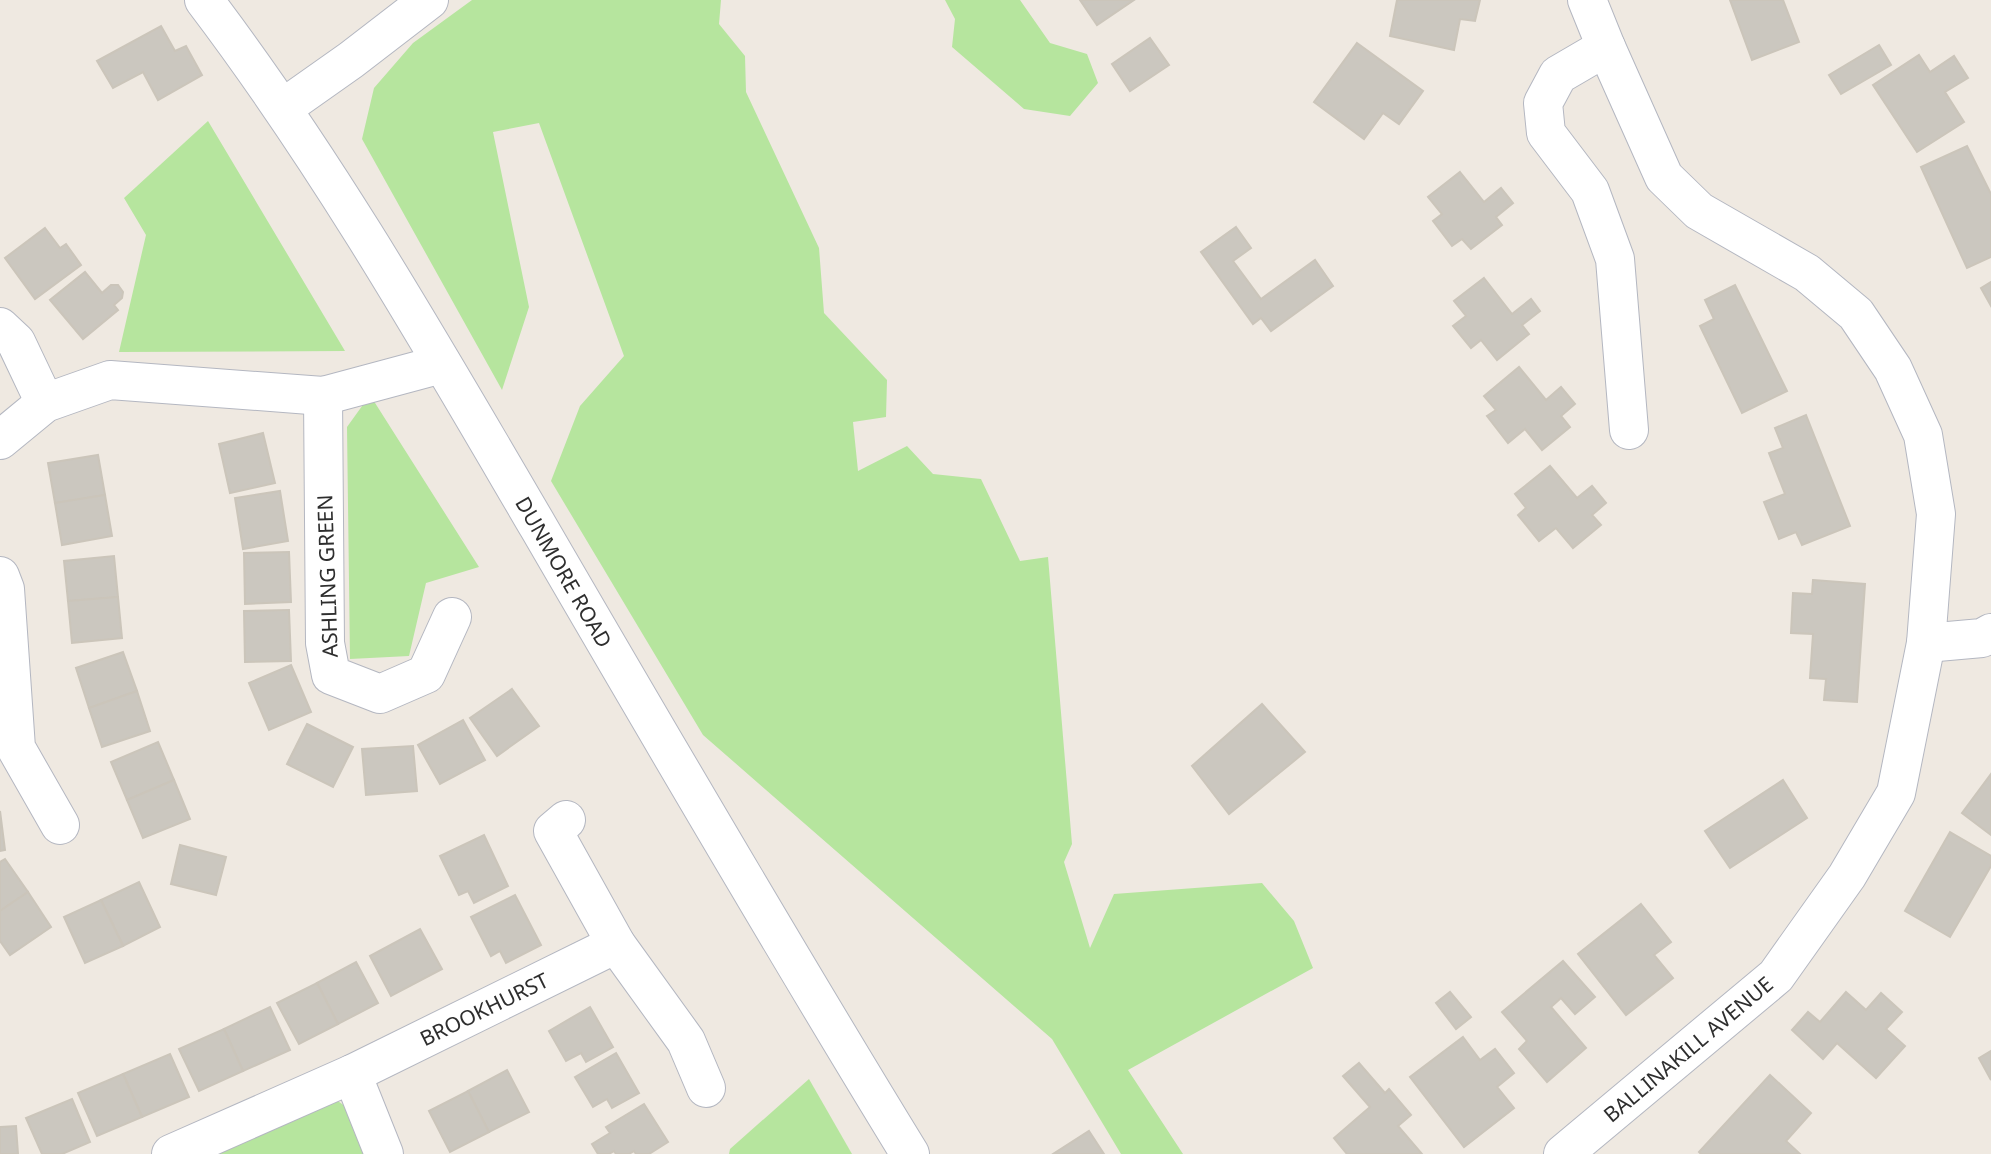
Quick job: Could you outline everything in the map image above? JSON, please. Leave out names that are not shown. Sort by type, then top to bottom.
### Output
[{"type":"street","name":"DUNMORE ROAD","points":[[204,0],[283,108],[382,265],[909,1154]]},
{"type":"street","points":[[283,108],[429,0]]},
{"type":"street","name":"BALLINAKILL AVENUE","points":[[1563,1154],[1776,976],[1847,876],[1896,793],[1926,643],[1936,514],[1923,435],[1893,369],[1856,314],[1807,273],[1699,211],[1664,177],[1587,0]]},
{"type":"street","points":[[1606,47],[1558,75],[1543,103],[1546,133],[1590,191],[1615,259],[1629,430]]},
{"type":"street","points":[[0,327],[16,342],[45,403]]},
{"type":"street","points":[[0,440],[45,403],[110,380],[323,396],[442,364]]},
{"type":"street","name":"ASHLING GREEN","points":[[323,396],[324,643],[331,675],[380,694],[426,674],[452,618]]},
{"type":"street","points":[[0,576],[5,589],[5,653],[16,748],[60,825]]},
{"type":"street","points":[[1926,643],[1982,638],[1991,633]]},
{"type":"street","points":[[566,820],[552,831],[616,944],[686,1041],[706,1088]]},
{"type":"street","name":"BROOKHURST","points":[[171,1154],[352,1074],[616,944]]},
{"type":"street","points":[[352,1074],[384,1154]]},
{"type":"green space","points":[[472,0],[721,0],[719,24],[745,56],[746,92],[819,248],[824,313],[887,380],[886,417],[853,422],[858,471],[907,446],[933,474],[981,479],[1020,561],[1048,557],[1072,844],[1064,862],[1090,948],[1114,894],[1262,883],[1294,921],[1313,968],[1128,1070],[1183,1154],[1121,1154],[1052,1039],[703,735],[551,481],[580,406],[624,356],[539,123],[493,132],[529,307],[502,390],[362,139],[374,88],[413,43]]},
{"type":"green space","points":[[945,0],[1020,0],[1050,43],[1087,54],[1098,83],[1070,116],[1024,109],[952,47],[955,19]]},
{"type":"green space","points":[[208,121],[345,351],[119,352],[146,235],[124,198]]},
{"type":"green space","points":[[370,395],[479,567],[426,583],[409,656],[350,659],[347,427]]},
{"type":"green space","points":[[809,1079],[852,1154],[729,1154],[730,1149]]},
{"type":"green space","points":[[335,1099],[349,1109],[370,1154],[210,1154]]},
{"type":"building","points":[[1080,0],[1134,0],[1097,25]]},
{"type":"building","points":[[1397,0],[1480,0],[1475,21],[1460,19],[1454,50],[1390,36]]},
{"type":"building","points":[[1730,0],[1783,0],[1799,42],[1752,60]]},
{"type":"building","points":[[161,26],[175,51],[186,46],[202,75],[158,100],[143,72],[113,88],[97,61]]},
{"type":"building","points":[[1150,38],[1169,65],[1130,91],[1112,64]]},
{"type":"building","points":[[1357,43],[1423,91],[1399,124],[1383,113],[1364,139],[1314,102]]},
{"type":"building","points":[[1879,45],[1891,65],[1841,94],[1829,75]]},
{"type":"building","points":[[1919,55],[1930,72],[1954,56],[1968,78],[1945,92],[1964,122],[1917,152],[1873,85]]},
{"type":"building","points":[[1967,146],[1991,194],[1991,257],[1967,268],[1921,167]]},
{"type":"building","points":[[1460,172],[1484,202],[1501,188],[1513,203],[1496,217],[1502,225],[1471,249],[1462,239],[1452,246],[1433,221],[1442,214],[1428,197]]},
{"type":"building","points":[[1236,227],[1251,248],[1233,261],[1261,299],[1315,260],[1333,286],[1271,331],[1261,318],[1253,324],[1201,252]]},
{"type":"building","points":[[45,228],[60,248],[66,244],[81,265],[35,299],[5,258]]},
{"type":"building","points":[[85,272],[102,293],[111,285],[118,285],[123,292],[122,298],[114,305],[118,310],[83,339],[50,300]]},
{"type":"building","points":[[1484,278],[1512,314],[1531,299],[1540,311],[1522,325],[1529,334],[1497,360],[1481,340],[1471,348],[1453,326],[1466,316],[1454,301]]},
{"type":"building","points":[[1991,282],[1991,306],[1981,288]]},
{"type":"building","points":[[1735,285],[1787,391],[1742,413],[1700,326],[1714,319],[1705,300]]},
{"type":"building","points":[[1519,367],[1546,400],[1561,387],[1575,404],[1561,416],[1570,427],[1542,450],[1525,429],[1508,443],[1487,416],[1496,410],[1484,396]]},
{"type":"building","points":[[1806,415],[1850,526],[1802,545],[1796,532],[1779,539],[1764,502],[1785,494],[1769,453],[1783,448],[1775,428]]},
{"type":"building","points":[[263,433],[275,483],[230,493],[219,444]]},
{"type":"building","points":[[98,455],[105,495],[55,503],[48,463]]},
{"type":"building","points":[[1550,466],[1577,498],[1592,486],[1606,503],[1592,515],[1601,525],[1573,548],[1556,528],[1539,541],[1518,515],[1526,508],[1515,494]]},
{"type":"building","points":[[280,491],[288,541],[243,549],[235,498]]},
{"type":"building","points":[[105,495],[112,536],[62,545],[55,503]]},
{"type":"building","points":[[289,552],[291,602],[245,604],[244,553]]},
{"type":"building","points":[[114,556],[118,597],[68,601],[64,561]]},
{"type":"building","points":[[1813,580],[1865,584],[1857,702],[1824,700],[1826,679],[1810,678],[1813,634],[1791,633],[1793,593],[1812,594]]},
{"type":"building","points":[[118,597],[122,638],[72,643],[68,601]]},
{"type":"building","points":[[289,610],[291,661],[245,662],[244,611]]},
{"type":"building","points":[[123,652],[137,691],[89,708],[76,668]]},
{"type":"building","points":[[291,665],[311,712],[269,730],[249,683]]},
{"type":"building","points":[[512,689],[539,726],[497,756],[470,718]]},
{"type":"building","points":[[137,691],[150,731],[102,747],[89,708]]},
{"type":"building","points":[[1262,704],[1305,752],[1229,814],[1192,766]]},
{"type":"building","points":[[463,720],[485,760],[440,784],[418,745]]},
{"type":"building","points":[[307,724],[353,747],[333,787],[287,764]]},
{"type":"building","points":[[158,742],[174,780],[127,800],[111,762]]},
{"type":"building","points":[[413,746],[417,791],[366,795],[362,749]]},
{"type":"building","points":[[1991,774],[1991,835],[1962,813]]},
{"type":"building","points":[[174,780],[190,819],[143,838],[127,800]]},
{"type":"building","points":[[1783,780],[1807,818],[1730,868],[1705,831]]},
{"type":"building","points":[[0,811],[5,850],[0,851]]},
{"type":"building","points":[[1950,832],[1991,856],[1991,866],[1950,937],[1905,911]]},
{"type":"building","points":[[484,835],[508,886],[474,903],[468,891],[459,895],[440,856]]},
{"type":"building","points":[[180,845],[226,857],[216,895],[171,884]]},
{"type":"building","points":[[5,859],[28,892],[0,911],[0,862]]},
{"type":"building","points":[[139,882],[160,927],[123,946],[101,900]]},
{"type":"building","points":[[28,892],[51,927],[10,955],[0,941],[0,911]]},
{"type":"building","points":[[515,895],[541,945],[506,963],[500,951],[491,956],[471,917]]},
{"type":"building","points":[[101,900],[123,946],[85,963],[64,917]]},
{"type":"building","points":[[1641,904],[1671,942],[1654,955],[1673,978],[1626,1015],[1578,954]]},
{"type":"building","points":[[420,929],[442,969],[391,996],[370,956]]},
{"type":"building","points":[[1563,961],[1595,997],[1575,1014],[1561,998],[1551,1007],[1586,1048],[1547,1082],[1519,1049],[1527,1041],[1502,1012]]},
{"type":"building","points":[[356,962],[378,1003],[338,1024],[317,983]]},
{"type":"building","points":[[317,983],[338,1024],[299,1044],[277,1003]]},
{"type":"building","points":[[1450,992],[1471,1017],[1456,1029],[1436,1003]]},
{"type":"building","points":[[1846,992],[1866,1010],[1881,993],[1902,1012],[1886,1029],[1905,1046],[1876,1078],[1837,1043],[1823,1059],[1792,1030],[1808,1012],[1820,1022]]},
{"type":"building","points":[[270,1007],[290,1050],[243,1071],[224,1029]]},
{"type":"building","points":[[590,1007],[613,1047],[586,1062],[581,1053],[566,1061],[549,1031]]},
{"type":"building","points":[[224,1029],[243,1071],[199,1091],[179,1049]]},
{"type":"building","points":[[1463,1037],[1480,1060],[1495,1049],[1514,1073],[1497,1087],[1514,1108],[1464,1147],[1410,1077]]},
{"type":"building","points":[[1991,1051],[1991,1080],[1979,1058]]},
{"type":"building","points":[[616,1053],[639,1093],[612,1108],[607,1099],[593,1107],[575,1077]]},
{"type":"building","points":[[170,1054],[189,1097],[142,1117],[123,1074]]},
{"type":"building","points":[[1359,1063],[1385,1093],[1389,1089],[1411,1115],[1398,1126],[1422,1154],[1347,1154],[1334,1138],[1370,1107],[1343,1076]]},
{"type":"building","points":[[507,1070],[529,1112],[489,1132],[468,1091]]},
{"type":"building","points":[[123,1074],[142,1117],[97,1136],[78,1093]]},
{"type":"building","points":[[1770,1075],[1811,1113],[1786,1141],[1800,1154],[1701,1154],[1699,1152]]},
{"type":"building","points":[[468,1091],[489,1132],[450,1152],[429,1111]]},
{"type":"building","points":[[72,1099],[90,1142],[62,1154],[42,1154],[26,1118]]},
{"type":"building","points":[[644,1104],[668,1142],[649,1154],[636,1154],[634,1151],[629,1154],[616,1154],[614,1151],[598,1154],[592,1144],[610,1133],[606,1127]]},
{"type":"building","points":[[16,1126],[18,1154],[0,1154],[0,1127]]},
{"type":"building","points":[[1089,1131],[1104,1154],[1053,1154]]}]
